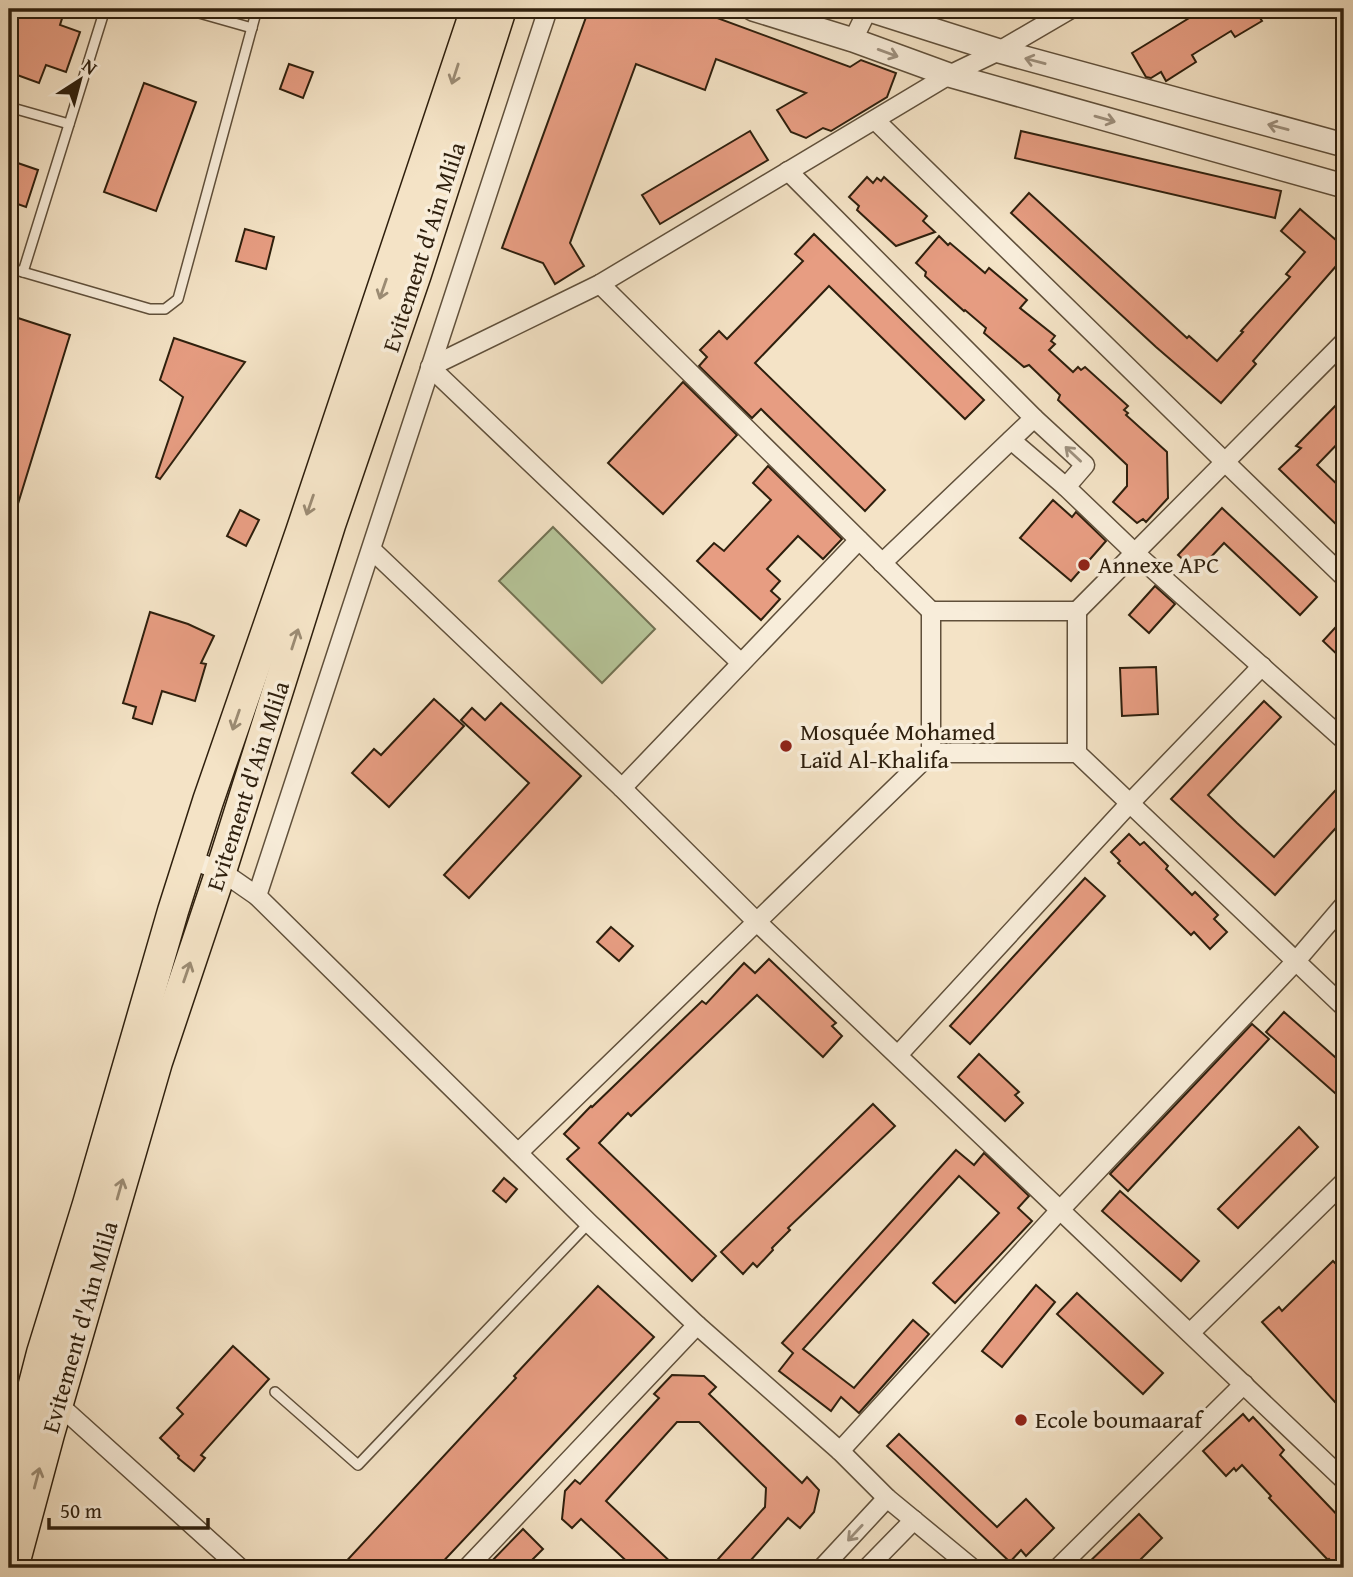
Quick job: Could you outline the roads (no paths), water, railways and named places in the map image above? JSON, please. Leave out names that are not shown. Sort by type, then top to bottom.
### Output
[{"type":"highway","name":"Evitement d'Ain Mlila","points":[[9,1481],[42,1353],[169,923],[476,9]]},
{"type":"highway","name":"Evitement d'Ain Mlila","points":[[13,1568],[16,1525],[58,1404],[157,1062],[501,9]]},
{"type":"street","points":[[257,896],[548,9]]},
{"type":"street","points":[[753,9],[853,40],[949,75],[1344,186]]},
{"type":"street","points":[[853,40],[868,9],[999,51],[1344,145]]},
{"type":"street","points":[[430,367],[600,284],[949,75],[999,51],[1071,9]]},
{"type":"street","points":[[876,120],[1344,576]]},
{"type":"street","points":[[788,171],[1034,418],[1085,465],[1066,487]]},
{"type":"street","points":[[600,284],[931,611],[1077,611]]},
{"type":"street","points":[[1077,752],[1077,611],[1344,342]]},
{"type":"street","points":[[430,367],[741,663]]},
{"type":"street","points":[[882,563],[1034,418]]},
{"type":"street","points":[[1011,440],[1344,740]]},
{"type":"street","points":[[622,788],[859,540]]},
{"type":"street","points":[[372,550],[622,788],[757,922],[1189,1333],[1340,1470]]},
{"type":"street","points":[[931,611],[931,752]]},
{"type":"street","points":[[898,1055],[1130,803],[1262,666]]},
{"type":"street","points":[[518,1153],[931,752],[1077,752],[1344,1007]]},
{"type":"street","points":[[190,859],[221,872],[257,896],[589,1223],[697,1325],[839,1451],[887,1498],[972,1568]]},
{"type":"street","points":[[839,1451],[1060,1210],[1296,961],[1344,905]]},
{"type":"street","points":[[1189,1333],[1344,1182]]},
{"type":"street","points":[[467,1568],[697,1325]]},
{"type":"street","points":[[1058,1568],[1244,1384]]},
{"type":"street","points":[[58,1404],[240,1568]]},
{"type":"street","points":[[822,1568],[887,1498]]},
{"type":"street","points":[[867,1568],[915,1520]]},
{"type":"lane","points":[[23,272],[105,9]]},
{"type":"lane","points":[[185,9],[252,28]]},
{"type":"lane","points":[[9,268],[150,309],[165,309],[178,299],[257,9]]},
{"type":"lane","points":[[9,107],[69,124]]},
{"type":"lane","points":[[275,1392],[358,1465],[589,1223]]},
{"type":"place","name":"Annexe APC","points":[[1084,565]]},
{"type":"place","name":"Mosquée Mohamed Laïd Al-Khalifa","points":[[786,746]]},
{"type":"place","name":"Ecole boumaaraf","points":[[1021,1420]]}]
